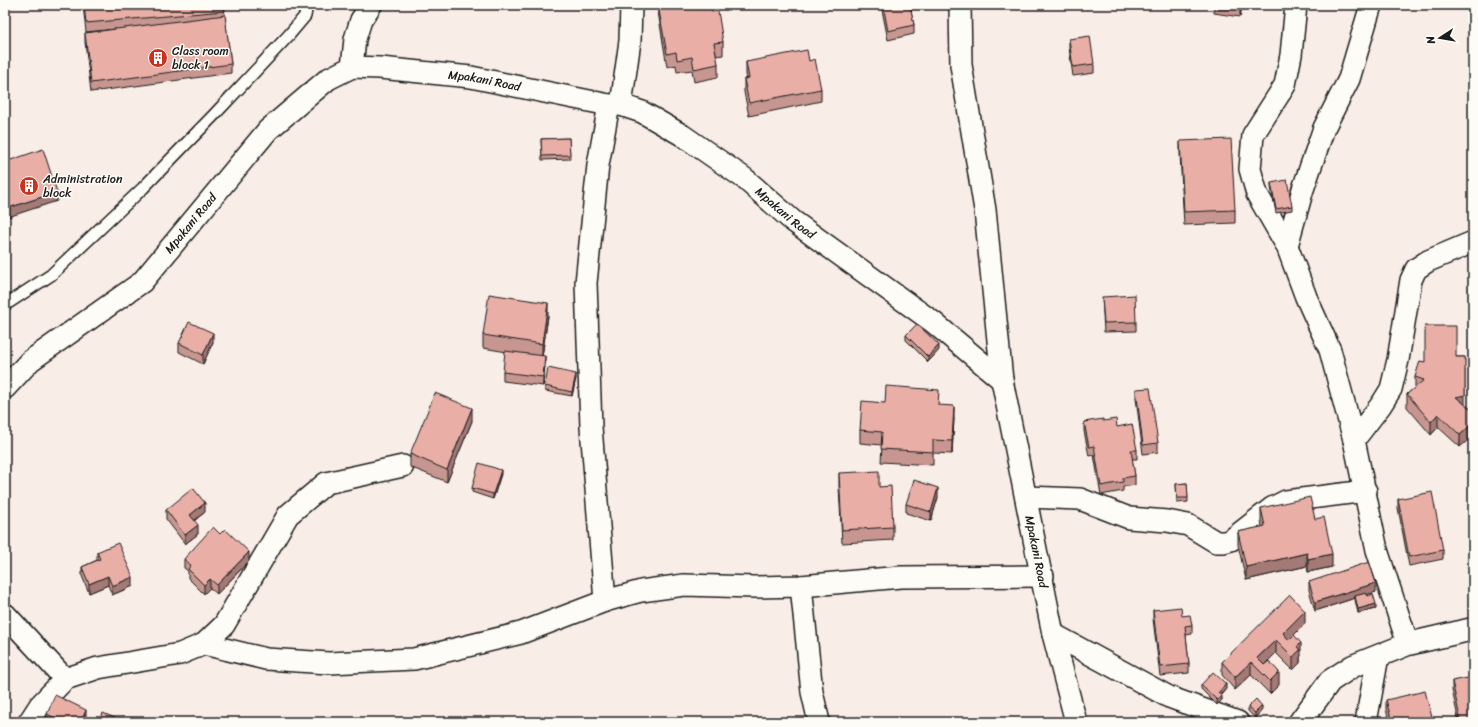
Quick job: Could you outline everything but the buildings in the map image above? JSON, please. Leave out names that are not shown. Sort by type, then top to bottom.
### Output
[{"type":"street","points":[[352,67],[355,39],[361,20],[371,5]]},
{"type":"street","points":[[605,601],[591,427],[586,283],[598,165],[615,105],[630,41],[631,5]]},
{"type":"street","name":"Mpakani Road","points":[[960,5],[961,65],[985,210],[1002,380],[1043,576],[1053,634],[1076,722]]},
{"type":"street","points":[[1296,5],[1291,55],[1285,85],[1253,135],[1250,169],[1257,194],[1287,246],[1306,297],[1330,350],[1366,491],[1377,550],[1408,644]]},
{"type":"street","points":[[1287,246],[1303,189],[1324,128],[1349,78],[1371,5]]},
{"type":"street","name":"Mpakani Road","points":[[5,388],[30,362],[142,282],[268,130],[328,79],[352,67],[380,68],[471,77],[615,105],[642,112],[682,135],[744,178],[793,221],[933,322],[1002,380]]},
{"type":"street","points":[[1354,440],[1381,405],[1391,389],[1398,360],[1411,280],[1416,269],[1428,261],[1473,242]]},
{"type":"street","points":[[29,722],[40,705],[65,679],[98,668],[180,654],[204,644],[224,625],[288,515],[326,483],[403,466]]},
{"type":"street","points":[[1026,497],[1080,499],[1129,518],[1167,521],[1188,525],[1216,542],[1224,542],[1231,540],[1272,508],[1286,501],[1366,491]]},
{"type":"street","points":[[204,644],[266,659],[329,663],[414,659],[521,633],[605,601],[641,591],[684,585],[754,587],[801,586],[902,577],[1043,576]]},
{"type":"street","points":[[801,586],[812,692],[819,722]]},
{"type":"street","points":[[5,614],[65,679]]},
{"type":"street","points":[[1300,722],[1330,681],[1353,666],[1408,644],[1473,629]]},
{"type":"street","points":[[1053,634],[1170,697],[1238,722]]},
{"type":"street","points":[[1366,722],[1378,656]]},
{"type":"lane","points":[[5,305],[51,275],[143,188],[289,35],[305,16],[307,5]]},
{"type":"place","name":"Class room block 1","points":[[158,58]]},
{"type":"place","name":"Administration block","points":[[29,186]]}]
